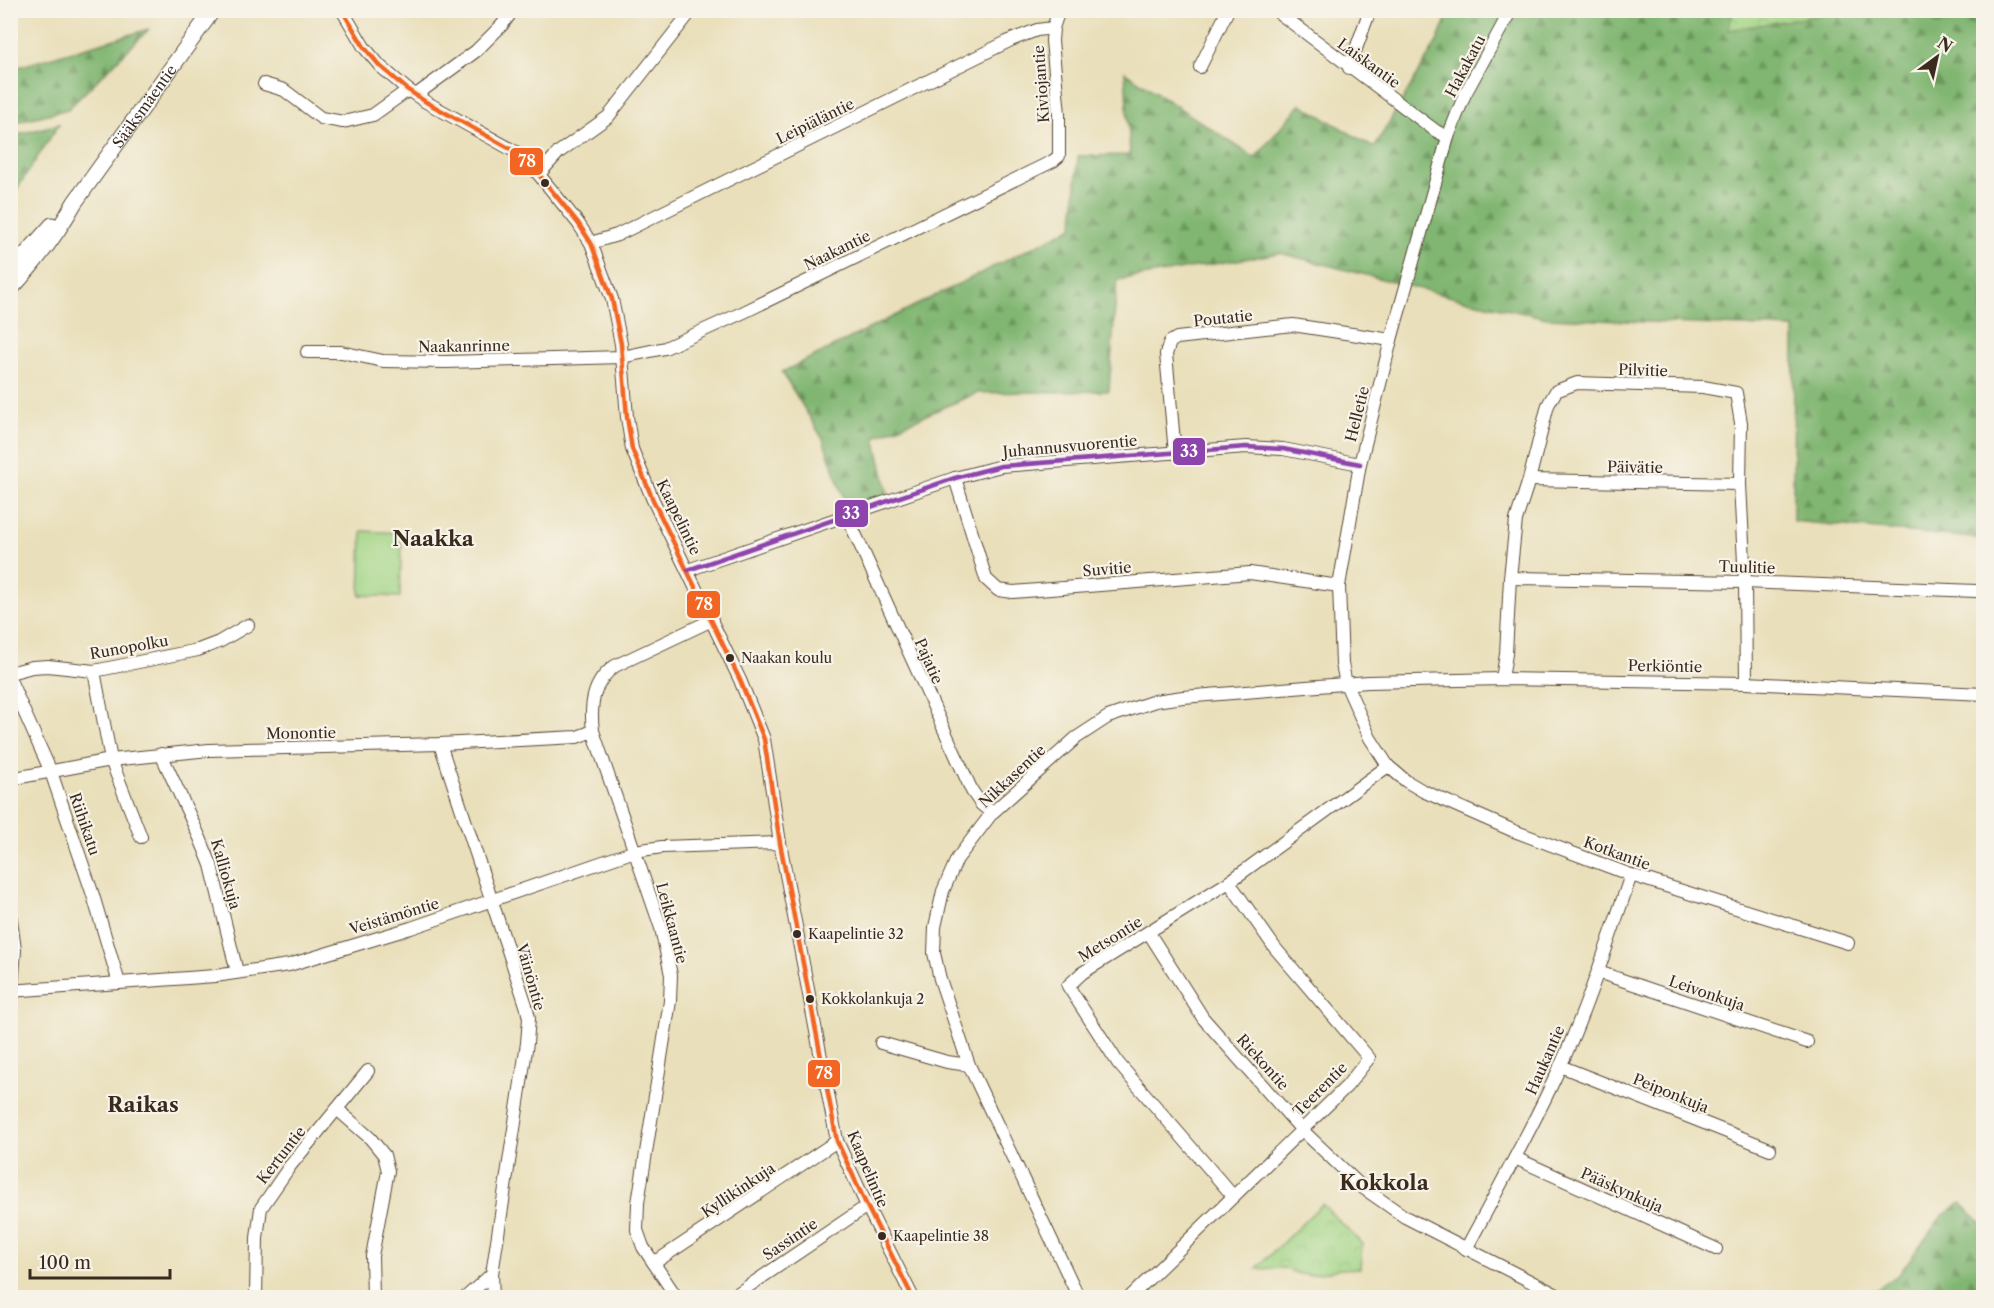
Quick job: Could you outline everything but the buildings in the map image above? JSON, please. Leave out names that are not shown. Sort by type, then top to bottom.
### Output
[{"type":"main road","name":"Sääksmäentie","points":[[10,272],[75,201],[213,10]]},
{"type":"main road","name":"Sääksmäentie","points":[[10,290],[43,253],[59,231],[75,201]]},
{"type":"street","name":"Kaapelintie","points":[[342,10],[364,47],[380,66],[412,92],[516,152],[539,174],[591,243],[612,299],[622,357],[632,449],[653,500],[712,620],[761,728],[771,775],[780,843],[837,1141],[913,1298]]},
{"type":"street","points":[[264,84],[284,90],[321,118],[343,122],[373,116],[476,51],[502,25],[513,10]]},
{"type":"street","points":[[539,174],[559,152],[608,117],[692,10]]},
{"type":"street","name":"Kiviojantie","points":[[1059,10],[1053,28],[1059,114],[1059,156]]},
{"type":"street","points":[[1200,67],[1228,10]]},
{"type":"street","name":"Laiskantie","points":[[1275,10],[1349,68],[1448,137]]},
{"type":"street","points":[[1349,68],[1370,10]]},
{"type":"street","name":"Hakakatu","points":[[1448,137],[1465,94],[1511,10]]},
{"type":"street","name":"Leipiäläntie","points":[[591,243],[617,235],[1011,40],[1037,30],[1053,28]]},
{"type":"street","name":"Helletie","points":[[1388,766],[1360,719],[1346,684],[1342,664],[1339,586],[1360,464],[1391,340],[1448,137]]},
{"type":"street","name":"Naakantie","points":[[622,357],[665,348],[744,312],[1028,174],[1059,156]]},
{"type":"street","name":"Poutatie","points":[[1174,453],[1166,354],[1170,342],[1177,338],[1293,325],[1391,340]]},
{"type":"street","name":"Naakanrinne","points":[[307,352],[340,352],[382,361],[436,362],[622,357]]},
{"type":"street","name":"Pilvitie","points":[[1502,679],[1516,520],[1529,480],[1548,405],[1556,392],[1577,383],[1703,387],[1736,393],[1741,423],[1740,484],[1745,582],[1746,683]]},
{"type":"street","name":"Juhannusvuorentie","points":[[688,570],[956,478],[1001,466],[1246,447],[1283,448],[1360,464]]},
{"type":"street","name":"Suvitie","points":[[956,478],[986,579],[998,590],[1013,592],[1250,573],[1339,586]]},
{"type":"street","name":"Päivätie","points":[[1529,480],[1740,484]]},
{"type":"street","name":"Pajatie","points":[[848,516],[972,791],[981,804],[992,813]]},
{"type":"street","name":"Tuulitie","points":[[1510,578],[1745,582],[1983,593]]},
{"type":"street","name":"Leikkaantie","points":[[677,1298],[643,1247],[637,1230],[638,1203],[670,1001],[671,975],[661,928],[593,731],[591,710],[595,690],[605,673],[615,666],[712,620]]},
{"type":"street","name":"Runopolku","points":[[10,674],[32,667],[48,666],[94,671],[198,650],[219,642],[248,625]]},
{"type":"street","points":[[94,671],[111,760],[141,837]]},
{"type":"street","name":"Perkiöntie","points":[[1346,684],[1502,679],[1746,683],[1983,694]]},
{"type":"street","name":"Riihikatu","points":[[10,680],[51,772],[92,892],[119,983]]},
{"type":"street","name":"Nikkasentie","points":[[1079,1298],[969,1065],[940,979],[934,953],[935,927],[943,891],[957,859],[992,813],[1076,738],[1108,717],[1155,701],[1183,697],[1346,684]]},
{"type":"street","name":"Monontie","points":[[10,779],[111,760],[209,750],[440,744],[577,737],[593,731]]},
{"type":"street","name":"Väinöntie","points":[[440,744],[529,1018],[492,1274],[493,1298]]},
{"type":"street","name":"Kalliokuja","points":[[161,754],[211,865],[237,972]]},
{"type":"street","name":"Kotkantie","points":[[1388,766],[1406,781],[1441,800],[1514,831],[1630,875],[1848,943]]},
{"type":"street","name":"Metsontie","points":[[1233,1196],[1118,1063],[1068,986],[1082,973],[1230,882],[1388,766]]},
{"type":"street","name":"Veistämöntie","points":[[11,991],[237,972],[289,965],[411,928],[635,851],[662,847],[780,843]]},
{"type":"street","name":"Haukantie","points":[[1466,1249],[1515,1158],[1560,1066],[1598,972],[1630,875]]},
{"type":"street","name":"Teerentie","points":[[1129,1298],[1347,1086],[1369,1058],[1275,948],[1254,921],[1230,882]]},
{"type":"street","points":[[10,912],[15,950],[10,1013]]},
{"type":"street","name":"Riekontie","points":[[1149,933],[1203,1018],[1302,1129],[1362,1187],[1405,1217],[1563,1298]]},
{"type":"street","name":"Leivonkuja","points":[[1598,972],[1806,1042]]},
{"type":"street","points":[[881,1043],[947,1062],[969,1065]]},
{"type":"street","name":"Peiponkuja","points":[[1560,1066],[1770,1149]]},
{"type":"street","name":"Kertuntie","points":[[256,1298],[256,1238],[261,1208],[290,1167],[368,1071]]},
{"type":"street","points":[[337,1109],[370,1138],[384,1155],[388,1171],[372,1256],[373,1298]]},
{"type":"street","name":"Kyllikinkuja","points":[[654,1263],[837,1141]]},
{"type":"street","name":"Pääskynkuja","points":[[1515,1158],[1716,1249]]},
{"type":"street","name":"Sassintie","points":[[731,1298],[867,1206]]},
{"type":"street","points":[[465,1298],[492,1274]]},
{"type":"green space","points":[[1733,10],[1824,11],[1821,15],[1728,30]]},
{"type":"green space","points":[[1961,10],[1983,17],[1983,539],[1793,521],[1794,328],[1547,318],[1460,299],[1280,253],[1117,280],[1109,391],[977,393],[875,437],[888,494],[848,510],[823,439],[782,372],[1073,227],[1078,156],[1130,155],[1125,72],[1255,158],[1301,104],[1374,148],[1438,40],[1449,11]]},
{"type":"green space","points":[[149,29],[68,109],[11,123],[11,69]]},
{"type":"green space","points":[[59,124],[11,198],[11,136]]},
{"type":"green space","points":[[362,531],[402,533],[400,597],[360,595]]},
{"type":"green space","points":[[1961,1203],[1983,1225],[1983,1297],[1867,1297],[1899,1274],[1942,1216]]},
{"type":"green space","points":[[1322,1204],[1362,1244],[1360,1268],[1339,1269],[1310,1275],[1299,1274],[1284,1268],[1256,1269]]},
{"type":"transit line","name":"78","points":[[342,10],[364,47],[380,66],[408,90],[516,152],[532,166],[578,223],[591,243],[612,299],[621,344],[632,449],[653,500],[740,680],[764,739],[780,843],[837,1141],[913,1298]]},
{"type":"transit line","name":"33","points":[[688,570],[955,478],[1001,466],[1246,447],[1283,449],[1360,464]]},
{"type":"place","name":"Naakan koulu","points":[[730,658]]},
{"type":"place","name":"Kaapelintie 32","points":[[797,934]]},
{"type":"place","name":"Kokkolankuja 2","points":[[810,999]]},
{"type":"place","name":"Kaapelintie 38","points":[[882,1236]]},
{"type":"district","name":"Naakka","points":[[433,538]]},
{"type":"district","name":"Raikas","points":[[143,1104]]},
{"type":"district","name":"Kokkola","points":[[1384,1182]]}]
